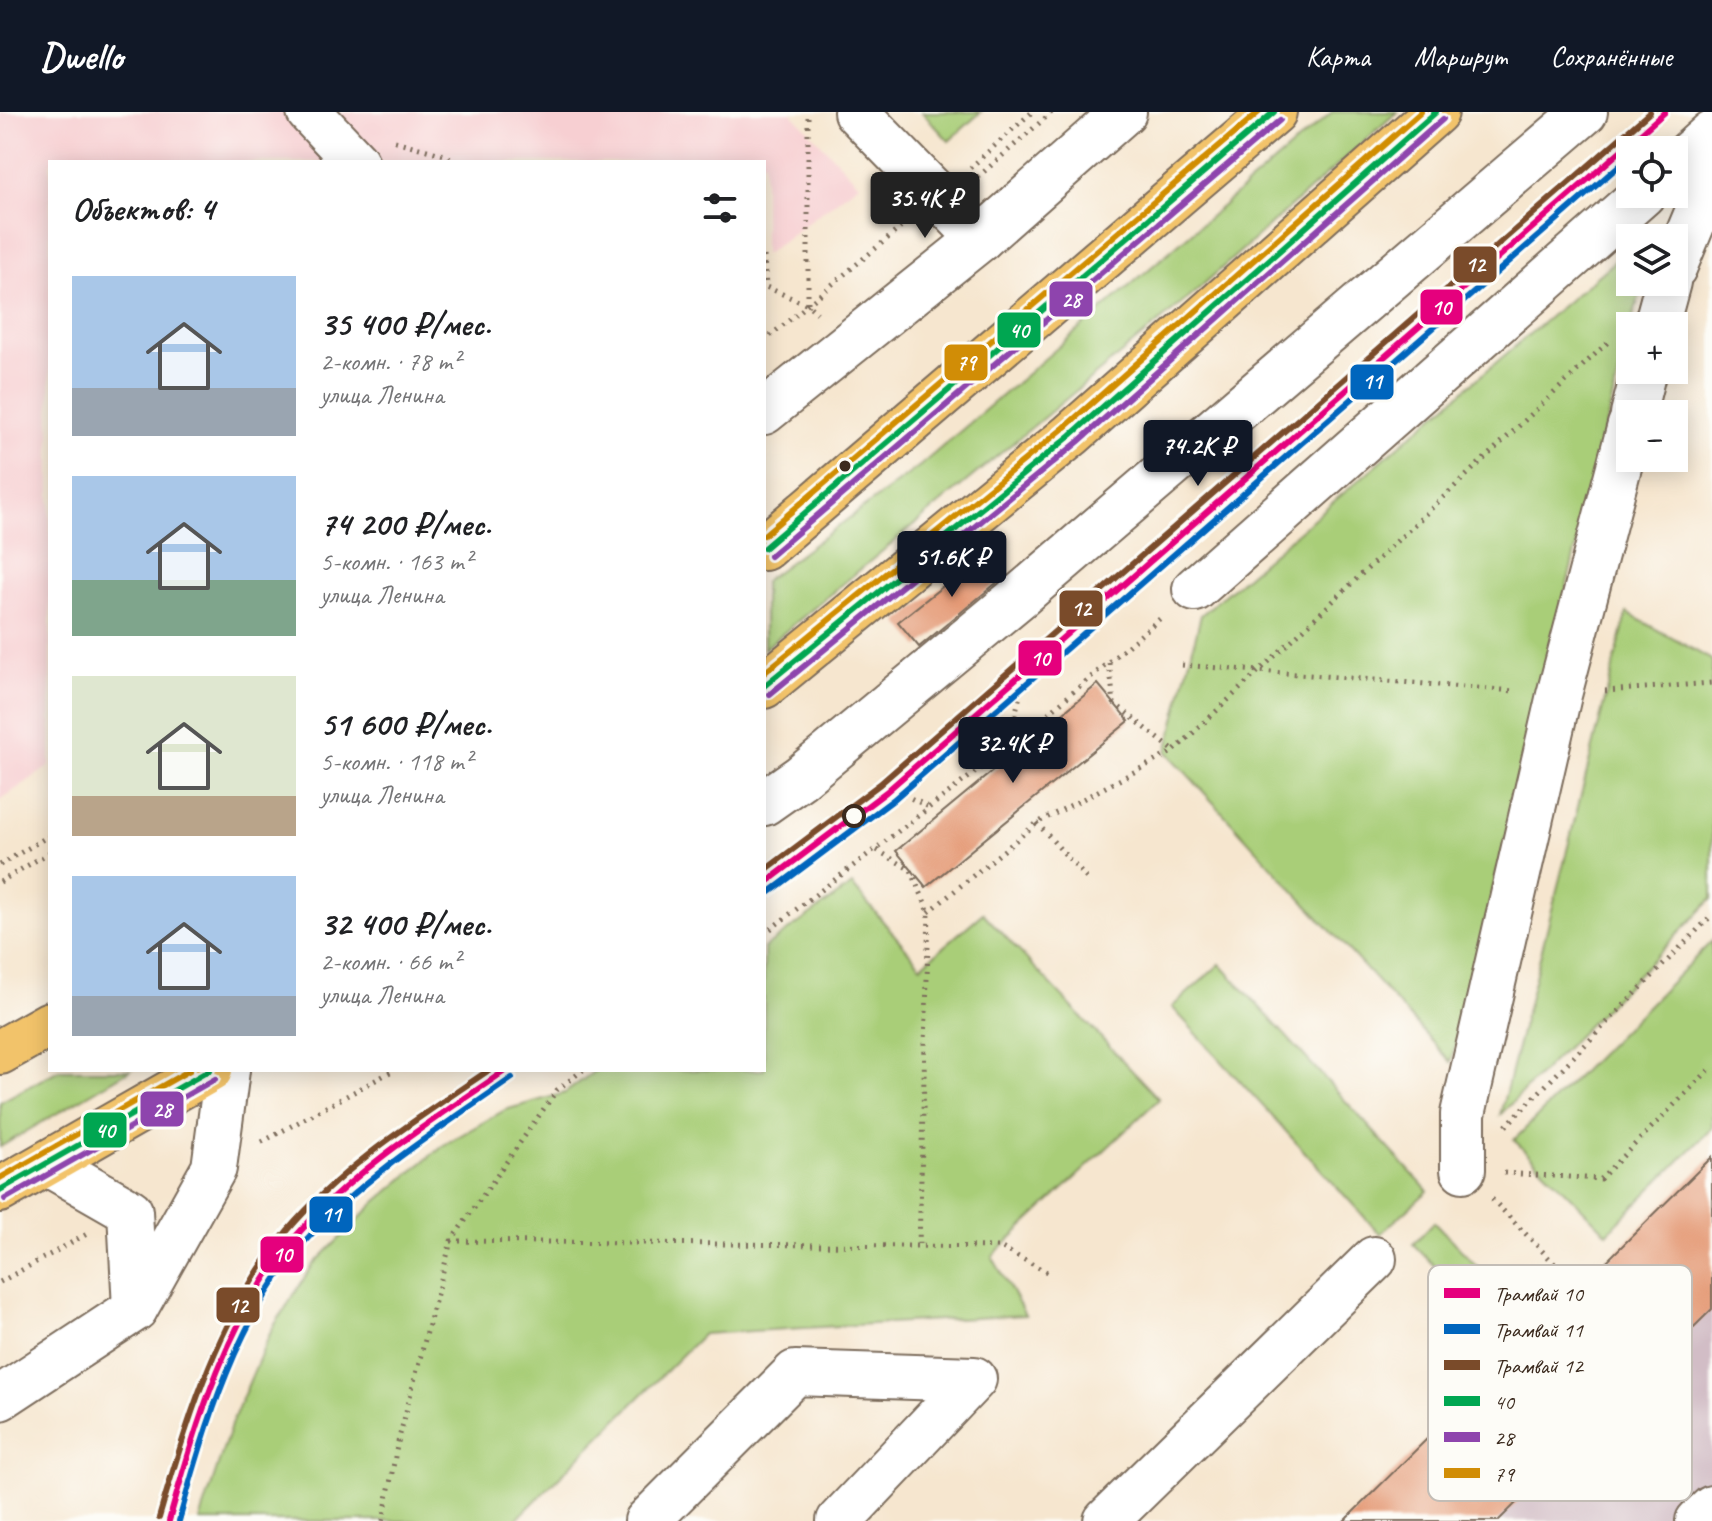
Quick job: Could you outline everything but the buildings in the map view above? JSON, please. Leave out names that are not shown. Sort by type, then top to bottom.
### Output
[{"type":"main road","points":[[766,546],[1274,112]]},
{"type":"main road","points":[[766,684],[1071,435],[1436,112]]},
{"type":"main road","points":[[0,1052],[48,1025]]},
{"type":"main road","points":[[0,1190],[207,1072]]},
{"type":"street","points":[[309,112],[368,150]]},
{"type":"street","points":[[856,112],[980,239]]},
{"type":"street","points":[[766,410],[980,239],[1124,112]]},
{"type":"street","points":[[766,802],[801,777],[1020,596],[1585,112]]},
{"type":"street","points":[[1688,154],[1712,133]]},
{"type":"street","points":[[1688,234],[1712,177]]},
{"type":"street","points":[[1195,589],[1627,208]]},
{"type":"street","points":[[1463,1170],[1463,1114],[1559,695],[1618,472]]},
{"type":"street","points":[[0,1398],[135,1309],[214,1168],[227,1072]]},
{"type":"street","points":[[48,1164],[130,1211],[135,1309]]},
{"type":"street","points":[[1106,1521],[1374,1259]]},
{"type":"street","points":[[647,1521],[795,1373],[974,1379],[839,1521]]},
{"type":"street","points":[[1698,1521],[1712,1508]]},
{"type":"path","points":[[808,112],[808,305]]},
{"type":"path","points":[[766,339],[939,196],[1032,112]]},
{"type":"path","points":[[368,150],[448,156],[452,160]]},
{"type":"path","points":[[766,287],[808,305],[818,315]]},
{"type":"path","points":[[929,912],[1037,823],[1174,751],[1609,341]]},
{"type":"path","points":[[766,933],[1007,748],[1195,589]]},
{"type":"path","points":[[1007,748],[1038,626],[1020,596]]},
{"type":"path","points":[[1109,662],[1114,703],[1174,751]]},
{"type":"path","points":[[1182,665],[1262,668],[1559,695],[1712,683]]},
{"type":"path","points":[[904,795],[931,808]]},
{"type":"path","points":[[1037,823],[1088,880]]},
{"type":"path","points":[[0,865],[48,836]]},
{"type":"path","points":[[877,850],[911,870],[929,912],[919,1244]]},
{"type":"path","points":[[0,882],[48,853]]},
{"type":"path","points":[[1463,1170],[1712,915]]},
{"type":"path","points":[[1463,1170],[1600,1179],[1712,1067]]},
{"type":"path","points":[[383,1521],[397,1446],[451,1241],[557,1090],[580,1072]]},
{"type":"path","points":[[1463,1170],[1556,1265]]},
{"type":"path","points":[[451,1241],[1000,1247],[1047,1272]]},
{"type":"shaded area","points":[[0,112],[791,112],[859,184],[766,254],[766,160],[48,160],[48,767],[0,800]]},
{"type":"shaded area","points":[[1712,1309],[1712,1521],[1498,1521],[1518,1501],[1692,1501],[1692,1329]]},
{"type":"green space","points":[[922,112],[981,112],[949,141]]},
{"type":"green space","points":[[1332,112],[1397,112],[1187,299],[766,647],[766,580],[921,465]]},
{"type":"green space","points":[[1616,260],[1616,296],[1640,296],[1634,312],[1616,312],[1616,384],[1451,1062],[1167,752],[1201,615]]},
{"type":"green space","points":[[1627,613],[1712,660],[1712,899],[1500,1115]]},
{"type":"green space","points":[[852,885],[921,966],[983,913],[1159,1099],[992,1256],[1025,1315],[703,1334],[515,1521],[200,1521],[232,1422],[272,1329],[313,1265],[376,1202],[442,1146],[505,1110],[565,1093],[593,1072],[766,1072],[766,947]]},
{"type":"green space","points":[[1712,941],[1712,1128],[1607,1233],[1514,1140]]},
{"type":"green space","points":[[1220,964],[1428,1191],[1380,1234],[1172,1007]]},
{"type":"green space","points":[[55,1072],[127,1072],[0,1147],[0,1102]]},
{"type":"green space","points":[[1434,1222],[1476,1265],[1433,1265],[1413,1244]]},
{"type":"tram line","name":"12","points":[[766,870],[880,784],[1650,112]]},
{"type":"tram line","name":"10","points":[[766,882],[886,792],[1665,112]]},
{"type":"tram line","name":"11","points":[[770,892],[893,800],[1616,168]]},
{"type":"tram line","name":"12","points":[[159,1518],[209,1367],[243,1295],[264,1262],[310,1206],[357,1163],[486,1072]]},
{"type":"tram line","name":"10","points":[[169,1521],[218,1371],[252,1300],[273,1266],[297,1235],[344,1188],[396,1146],[503,1072]]},
{"type":"tram line","name":"11","points":[[179,1521],[227,1373],[261,1303],[282,1270],[329,1216],[378,1173],[512,1078]]},
{"type":"transit line","name":"79","points":[[766,533],[1259,112]]},
{"type":"transit line","name":"40","points":[[766,546],[1274,112]]},
{"type":"transit line","name":"79","points":[[766,671],[1065,427],[1421,112]]},
{"type":"transit line","name":"40","points":[[766,684],[1071,435],[1436,112]]},
{"type":"transit line","name":"28","points":[[770,694],[1078,442],[1443,119]]},
{"type":"transit line","name":"28","points":[[770,556],[1280,120]]},
{"type":"transit line","name":"79","points":[[0,1178],[186,1072]]},
{"type":"transit line","name":"40","points":[[0,1190],[206,1072]]},
{"type":"transit line","name":"28","points":[[5,1199],[215,1079]]}]
